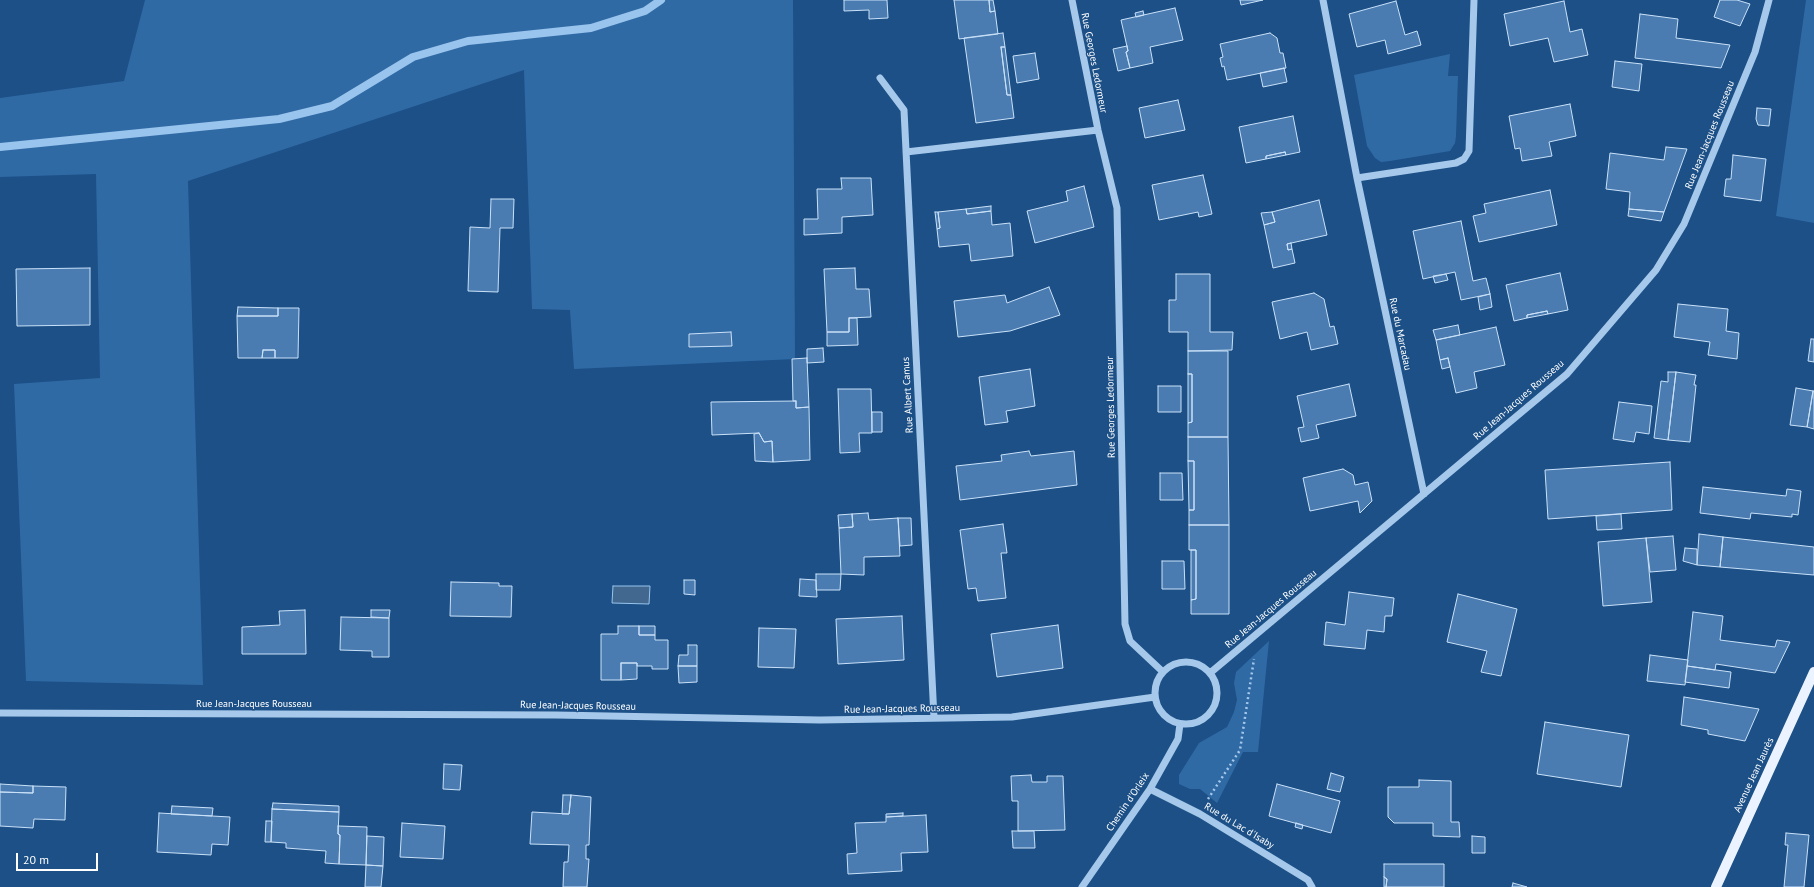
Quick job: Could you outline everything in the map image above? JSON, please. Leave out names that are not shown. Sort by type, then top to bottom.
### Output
[{"type":"main road","name":"Avenue Jean Jaurès","points":[[1716,887],[1814,672]]},
{"type":"street","name":"Rue Georges Ledormeur","points":[[1072,0],[1098,130],[1117,208],[1125,624],[1130,641],[1163,672]]},
{"type":"street","name":"Rue du Marcadau","points":[[1323,0],[1357,178],[1424,494]]},
{"type":"street","points":[[1357,178],[1456,163],[1464,159],[1469,151],[1474,0]]},
{"type":"street","name":"Rue Jean-Jacques Rousseau","points":[[1210,673],[1567,374],[1656,270],[1684,224],[1755,52],[1768,0]]},
{"type":"street","name":"Rue Albert Camus","points":[[880,78],[904,110],[934,718]]},
{"type":"street","points":[[906,152],[1098,130]]},
{"type":"street","points":[[1181,662],[1192,662],[1202,666],[1210,673],[1216,681],[1218,690],[1214,709],[1208,717],[1199,722],[1180,724],[1171,721],[1163,715],[1155,697],[1155,688],[1163,672],[1171,665],[1181,662]]},
{"type":"street","name":"Rue Jean-Jacques Rousseau","points":[[0,713],[548,715],[820,720],[1012,717],[1155,697]]},
{"type":"street","name":"Chemin d'Orleix","points":[[1082,887],[1150,789],[1178,739],[1180,724]]},
{"type":"street","name":"Rue du Lac d'Isaby","points":[[1150,789],[1200,814],[1308,880],[1312,887]]},
{"type":"path","points":[[1200,814],[1240,750],[1259,633]]},
{"type":"shaded area","points":[[145,0],[793,0],[795,359],[574,369],[570,310],[532,309],[524,70],[188,181],[203,685],[26,681],[14,384],[100,378],[96,174],[0,177],[0,98],[124,81]]},
{"type":"shaded area","points":[[1806,0],[1814,0],[1814,223],[1776,216]]},
{"type":"shaded area","points":[[1450,54],[1448,76],[1458,76],[1456,136],[1455,143],[1450,151],[1381,162],[1375,158],[1367,146],[1354,75]]},
{"type":"shaded area","points":[[613,586],[650,586],[649,604],[612,603]]},
{"type":"shaded area","points":[[1269,641],[1258,752],[1243,752],[1217,803],[1200,789],[1190,789],[1179,784],[1179,775],[1199,743],[1227,727],[1234,712],[1237,700],[1234,683],[1236,672]]},
{"type":"building","points":[[844,0],[887,0],[888,18],[869,19],[869,10],[844,11]]},
{"type":"building","points":[[954,0],[989,0],[990,12],[995,11],[998,34],[959,39]]},
{"type":"building","points":[[989,0],[993,0],[995,11],[990,12]]},
{"type":"building","points":[[1240,0],[1263,0],[1241,5]]},
{"type":"building","points":[[1720,0],[1737,0],[1750,4],[1740,26],[1714,17]]},
{"type":"building","points":[[1396,1],[1405,35],[1417,31],[1421,45],[1388,54],[1385,40],[1357,47],[1349,14]]},
{"type":"building","points":[[1564,1],[1570,32],[1582,29],[1588,55],[1554,62],[1548,38],[1510,46],[1504,14]]},
{"type":"building","points":[[1175,8],[1183,40],[1150,47],[1153,63],[1130,68],[1121,20]]},
{"type":"building","points":[[1143,11],[1144,15],[1136,17],[1135,13]]},
{"type":"building","points":[[1640,14],[1678,19],[1676,38],[1730,45],[1721,68],[1635,58]]},
{"type":"building","points":[[1003,33],[1005,47],[1001,47],[1007,95],[1011,95],[1014,118],[976,123],[964,38]]},
{"type":"building","points":[[1270,33],[1277,38],[1280,53],[1283,53],[1286,68],[1227,80],[1224,66],[1222,67],[1220,58],[1223,57],[1220,44]]},
{"type":"building","points":[[1127,46],[1128,51],[1126,52],[1130,68],[1118,71],[1113,49]]},
{"type":"building","points":[[1001,47],[1005,47],[1011,95],[1007,95]]},
{"type":"building","points":[[1035,53],[1039,79],[1017,83],[1013,56]]},
{"type":"building","points":[[1615,61],[1642,64],[1639,91],[1612,87]]},
{"type":"building","points":[[1284,68],[1287,82],[1263,87],[1260,73]]},
{"type":"building","points":[[1178,100],[1185,130],[1145,138],[1139,108]]},
{"type":"building","points":[[1570,104],[1576,136],[1549,142],[1552,156],[1522,161],[1520,148],[1515,149],[1509,116]]},
{"type":"building","points":[[1757,108],[1771,109],[1769,126],[1758,125],[1756,119]]},
{"type":"building","points":[[1293,116],[1300,152],[1286,155],[1285,152],[1266,156],[1266,159],[1246,163],[1239,127]]},
{"type":"building","points":[[1666,147],[1687,149],[1664,212],[1629,209],[1630,192],[1606,189],[1610,153],[1664,160]]},
{"type":"building","points":[[1285,152],[1286,155],[1266,159],[1266,156]]},
{"type":"building","points":[[1733,155],[1766,159],[1761,201],[1724,196],[1726,179],[1731,179]]},
{"type":"building","points":[[1203,175],[1212,214],[1199,217],[1198,212],[1159,220],[1152,185]]},
{"type":"building","points":[[841,178],[871,178],[873,215],[842,217],[842,233],[804,235],[804,219],[818,219],[817,189],[842,189]]},
{"type":"building","points":[[1084,186],[1094,227],[1035,243],[1027,211],[1068,201],[1066,191]]},
{"type":"building","points":[[1550,190],[1557,225],[1479,242],[1473,216],[1486,213],[1484,204]]},
{"type":"building","points":[[491,199],[514,199],[513,228],[500,228],[498,292],[468,291],[470,227],[490,228]]},
{"type":"building","points":[[1319,200],[1327,235],[1287,244],[1288,250],[1292,249],[1295,263],[1273,268],[1264,225],[1275,222],[1272,212]]},
{"type":"building","points":[[991,206],[991,211],[967,214],[966,209]]},
{"type":"building","points":[[966,209],[967,214],[991,211],[992,225],[1010,223],[1013,256],[971,261],[969,244],[939,247],[937,229],[940,228],[938,212]]},
{"type":"building","points":[[1629,209],[1664,212],[1661,221],[1628,216]]},
{"type":"building","points":[[935,212],[938,212],[940,228],[937,229]]},
{"type":"building","points":[[1272,212],[1275,222],[1264,225],[1261,213]]},
{"type":"building","points":[[1461,221],[1473,281],[1486,278],[1490,294],[1461,300],[1455,272],[1423,279],[1413,231]]},
{"type":"building","points":[[1291,243],[1292,249],[1288,250],[1287,244]]},
{"type":"building","points":[[90,268],[90,325],[17,326],[16,269]]},
{"type":"building","points":[[855,268],[856,289],[869,289],[871,317],[849,318],[849,332],[827,332],[824,269]]},
{"type":"building","points":[[1560,273],[1568,310],[1548,314],[1547,311],[1527,315],[1527,318],[1514,321],[1506,285]]},
{"type":"building","points":[[1176,274],[1210,274],[1210,332],[1233,332],[1232,350],[1188,351],[1188,332],[1169,332],[1169,300],[1176,300]]},
{"type":"building","points":[[1446,274],[1448,280],[1435,283],[1433,276]]},
{"type":"building","points":[[1049,287],[1060,315],[1010,331],[958,337],[954,301],[1005,295],[1007,303]]},
{"type":"building","points":[[1314,293],[1324,299],[1330,327],[1334,326],[1338,344],[1311,350],[1307,332],[1280,339],[1272,302]]},
{"type":"building","points":[[1490,294],[1492,307],[1480,310],[1478,297]]},
{"type":"building","points":[[1678,304],[1728,309],[1726,331],[1739,333],[1737,359],[1708,355],[1710,342],[1674,337]]},
{"type":"building","points":[[238,307],[278,308],[278,316],[237,316]]},
{"type":"building","points":[[278,308],[299,308],[298,358],[275,358],[275,350],[263,350],[262,358],[238,358],[237,316],[278,316]]},
{"type":"building","points":[[1547,311],[1548,314],[1527,318],[1527,315]]},
{"type":"building","points":[[849,318],[857,318],[858,345],[827,346],[827,332],[849,332]]},
{"type":"building","points":[[1458,325],[1460,335],[1436,340],[1433,330]]},
{"type":"building","points":[[1496,327],[1505,365],[1474,372],[1477,388],[1456,393],[1448,358],[1440,360],[1436,340]]},
{"type":"building","points":[[731,332],[732,346],[689,347],[689,334]]},
{"type":"building","points":[[1811,339],[1814,339],[1814,362],[1808,361]]},
{"type":"building","points":[[823,348],[824,362],[807,363],[807,349]]},
{"type":"building","points":[[263,350],[275,350],[275,358],[262,358]]},
{"type":"building","points":[[1188,351],[1228,351],[1228,437],[1188,437],[1188,423],[1192,422],[1192,374],[1188,374]]},
{"type":"building","points":[[807,358],[809,407],[796,408],[796,401],[793,401],[792,359]]},
{"type":"building","points":[[1448,358],[1450,367],[1442,369],[1440,360]]},
{"type":"building","points":[[1030,369],[1035,406],[1006,411],[1008,422],[985,425],[979,377]]},
{"type":"building","points":[[1668,372],[1676,372],[1668,440],[1654,438],[1661,381],[1668,382]]},
{"type":"building","points":[[1676,372],[1696,375],[1690,442],[1668,440]]},
{"type":"building","points":[[1188,374],[1192,374],[1192,422],[1188,423]]},
{"type":"building","points":[[1349,384],[1356,416],[1316,425],[1319,438],[1301,442],[1298,428],[1304,427],[1297,396]]},
{"type":"building","points":[[1158,386],[1181,386],[1181,412],[1158,412]]},
{"type":"building","points":[[1796,388],[1813,391],[1807,427],[1790,425]]},
{"type":"building","points":[[838,389],[871,389],[872,433],[859,433],[860,452],[840,453]]},
{"type":"building","points":[[1814,391],[1814,429],[1807,427]]},
{"type":"building","points":[[796,401],[796,408],[809,407],[810,460],[773,462],[772,441],[764,442],[759,433],[712,435],[711,402]]},
{"type":"building","points":[[1619,402],[1652,406],[1649,434],[1636,432],[1634,442],[1613,439]]},
{"type":"building","points":[[872,412],[882,412],[882,432],[872,432]]},
{"type":"building","points":[[759,433],[764,442],[772,441],[773,462],[755,461],[754,434]]},
{"type":"building","points":[[1188,437],[1228,437],[1229,525],[1189,525],[1189,510],[1194,510],[1194,461],[1188,461]]},
{"type":"building","points":[[1029,451],[1031,456],[1074,451],[1077,485],[960,500],[956,466],[1002,461],[1001,455]]},
{"type":"building","points":[[1188,461],[1194,461],[1194,510],[1189,510]]},
{"type":"building","points":[[1670,462],[1672,510],[1548,519],[1545,470]]},
{"type":"building","points":[[1343,469],[1353,475],[1355,485],[1368,482],[1372,501],[1360,513],[1358,501],[1310,511],[1303,478]]},
{"type":"building","points":[[1160,473],[1182,473],[1183,500],[1160,500]]},
{"type":"building","points":[[1703,487],[1786,496],[1787,489],[1801,491],[1798,515],[1792,514],[1792,517],[1751,513],[1750,519],[1700,513]]},
{"type":"building","points":[[868,513],[869,520],[898,518],[900,556],[864,557],[864,575],[841,574],[839,528],[853,527],[852,514]]},
{"type":"building","points":[[852,514],[853,527],[839,528],[838,515]]},
{"type":"building","points":[[1621,514],[1622,529],[1597,530],[1596,516]]},
{"type":"building","points":[[898,518],[911,518],[912,545],[900,546]]},
{"type":"building","points":[[1003,524],[1007,553],[1001,553],[1006,598],[978,601],[976,588],[968,589],[960,530]]},
{"type":"building","points":[[1189,525],[1229,525],[1229,614],[1191,614],[1191,600],[1196,599],[1196,550],[1189,550]]},
{"type":"building","points":[[1699,534],[1723,537],[1720,567],[1697,565]]},
{"type":"building","points":[[1673,536],[1676,570],[1650,572],[1646,538]]},
{"type":"building","points":[[1723,537],[1814,547],[1814,575],[1720,567]]},
{"type":"building","points":[[1646,538],[1652,602],[1603,606],[1598,542]]},
{"type":"building","points":[[1685,548],[1697,549],[1697,565],[1683,561]]},
{"type":"building","points":[[1191,550],[1196,550],[1196,599],[1191,600]]},
{"type":"building","points":[[1162,561],[1184,561],[1185,589],[1162,589]]},
{"type":"building","points":[[816,574],[841,574],[840,590],[816,590]]},
{"type":"building","points":[[800,579],[816,580],[817,597],[799,596]]},
{"type":"building","points":[[684,580],[695,580],[695,595],[684,594]]},
{"type":"building","points":[[451,582],[499,583],[499,586],[512,586],[511,617],[450,616]]},
{"type":"building","points":[[1349,592],[1394,598],[1392,616],[1385,616],[1384,632],[1367,630],[1365,649],[1324,645],[1326,622],[1345,625]]},
{"type":"building","points":[[1458,594],[1517,609],[1501,676],[1481,672],[1487,651],[1447,642]]},
{"type":"building","points":[[305,610],[306,654],[242,654],[242,627],[280,625],[279,611]]},
{"type":"building","points":[[371,610],[390,610],[389,618],[371,617]]},
{"type":"building","points":[[1693,612],[1723,616],[1720,640],[1775,647],[1777,640],[1790,642],[1775,673],[1716,664],[1715,670],[1687,666]]},
{"type":"building","points":[[902,616],[904,660],[838,664],[836,619]]},
{"type":"building","points":[[341,617],[389,618],[389,657],[372,657],[372,651],[340,650]]},
{"type":"building","points":[[1058,625],[1063,668],[997,677],[991,634]]},
{"type":"building","points":[[618,626],[639,626],[639,635],[655,635],[655,640],[668,640],[668,669],[652,669],[652,666],[637,666],[637,663],[621,663],[621,680],[601,680],[601,634],[618,634]]},
{"type":"building","points":[[639,626],[655,626],[655,635],[639,635]]},
{"type":"building","points":[[759,628],[796,629],[794,668],[758,667]]},
{"type":"building","points":[[688,645],[697,645],[697,666],[678,666],[679,655],[688,655]]},
{"type":"building","points":[[1650,655],[1688,660],[1685,685],[1647,681]]},
{"type":"building","points":[[621,663],[637,663],[637,679],[621,680]]},
{"type":"building","points":[[678,666],[697,666],[697,682],[679,683]]},
{"type":"building","points":[[1687,666],[1731,672],[1729,688],[1685,682]]},
{"type":"building","points":[[1684,697],[1759,709],[1745,741],[1708,734],[1708,730],[1681,725]]},
{"type":"building","points":[[1545,722],[1629,735],[1621,787],[1537,774]]},
{"type":"building","points":[[444,764],[462,765],[460,790],[443,789]]},
{"type":"building","points":[[1331,773],[1344,777],[1340,792],[1327,789]]},
{"type":"building","points":[[1031,775],[1032,782],[1047,782],[1047,776],[1063,776],[1065,830],[1018,831],[1018,801],[1012,801],[1011,776]]},
{"type":"building","points":[[1419,780],[1451,781],[1451,822],[1459,822],[1460,837],[1433,836],[1433,823],[1394,823],[1388,817],[1388,787],[1419,787]]},
{"type":"building","points":[[0,784],[33,786],[33,793],[0,792]]},
{"type":"building","points":[[1277,784],[1340,801],[1331,833],[1269,816]]},
{"type":"building","points":[[33,786],[66,787],[65,820],[34,819],[33,828],[0,826],[0,792],[33,793]]},
{"type":"building","points":[[563,795],[571,795],[569,814],[562,814]]},
{"type":"building","points":[[571,795],[591,797],[589,845],[586,845],[586,859],[589,859],[587,887],[563,887],[564,862],[568,862],[569,845],[530,844],[532,812],[569,814]]},
{"type":"building","points":[[273,803],[339,806],[339,812],[272,809]]},
{"type":"building","points":[[172,806],[213,808],[212,816],[171,814]]},
{"type":"building","points":[[272,809],[339,812],[339,864],[325,863],[326,851],[286,848],[286,843],[271,842]]},
{"type":"building","points":[[159,813],[230,817],[228,845],[212,844],[211,855],[157,852]]},
{"type":"building","points":[[903,813],[903,816],[886,817],[886,814]]},
{"type":"building","points":[[926,815],[928,852],[901,853],[902,871],[848,874],[847,854],[857,853],[855,823],[886,822],[886,817]]},
{"type":"building","points":[[266,821],[272,821],[271,842],[265,842]]},
{"type":"building","points":[[402,823],[445,826],[443,859],[400,857]]},
{"type":"building","points":[[1296,823],[1303,825],[1302,829],[1295,827]]},
{"type":"building","points":[[338,826],[367,827],[366,865],[339,864],[340,835],[338,834]]},
{"type":"building","points":[[1012,831],[1034,831],[1035,848],[1013,848]]},
{"type":"building","points":[[1786,833],[1809,835],[1804,887],[1784,887],[1788,845],[1785,845]]},
{"type":"building","points":[[367,836],[384,837],[383,866],[366,865]]},
{"type":"building","points":[[1472,836],[1485,837],[1485,853],[1472,853]]},
{"type":"building","points":[[1384,864],[1444,864],[1444,887],[1386,887],[1387,879],[1384,877]]},
{"type":"building","points":[[366,865],[383,866],[381,887],[365,887]]},
{"type":"building","points":[[1384,877],[1387,879],[1386,887],[1384,887]]},
{"type":"building","points":[[1513,883],[1527,887],[1512,887]]},
{"type":"waterway","points":[[0,147],[279,119],[332,106],[413,57],[468,41],[591,28],[645,11],[661,0]]}]
